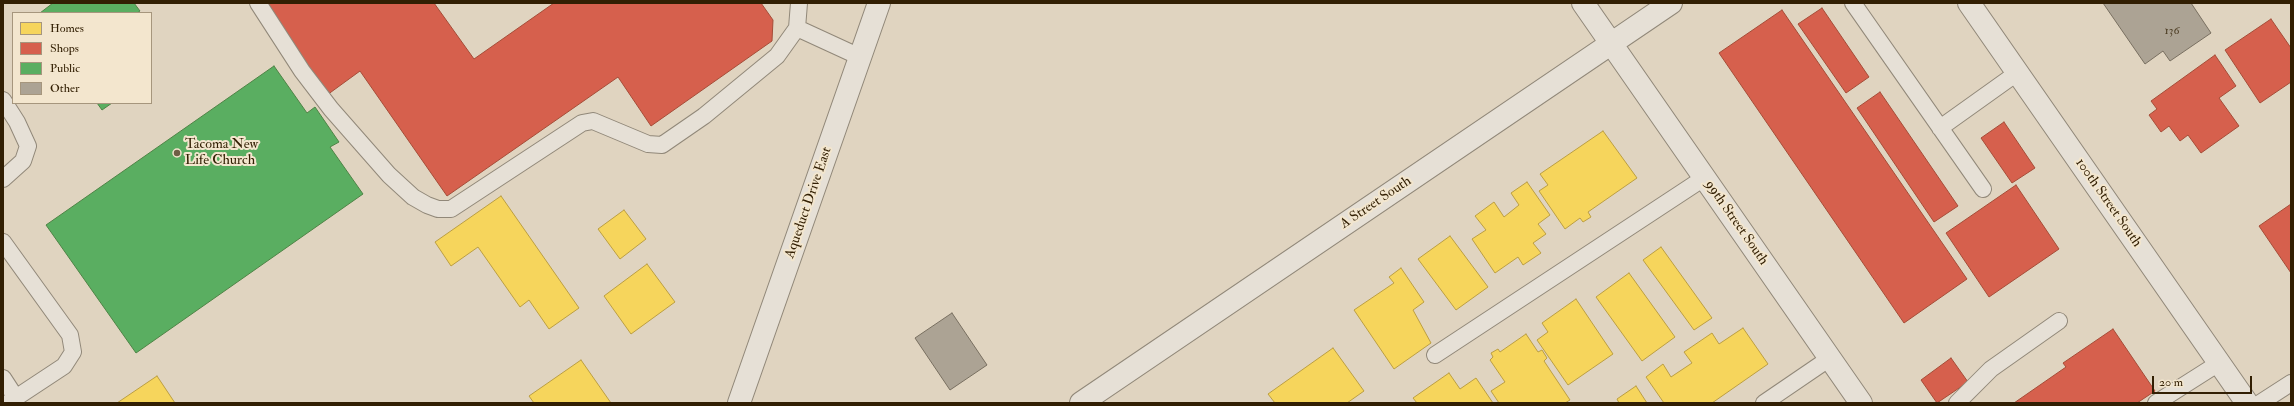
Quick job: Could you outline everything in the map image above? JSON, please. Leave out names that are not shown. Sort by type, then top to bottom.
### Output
[{"type":"street","name":"Aqueduct Drive East","points":[[739,403],[879,3]]},
{"type":"street","name":"99th Street South","points":[[1583,3],[1861,403]]},
{"type":"street","name":"A Street South","points":[[1081,403],[1671,3]]},
{"type":"street","name":"100th Street South","points":[[1969,3],[2246,403]]},
{"type":"lane","points":[[258,3],[302,71],[336,115],[388,175],[413,197],[438,209],[451,209],[582,123],[593,121],[648,144],[662,145],[704,116],[777,56],[797,28],[799,3]]},
{"type":"lane","points":[[1853,3],[1983,190]]},
{"type":"lane","points":[[797,28],[860,57]]},
{"type":"lane","points":[[1940,128],[2018,73]]},
{"type":"lane","points":[[3,100],[17,122],[28,146],[23,162],[3,179]]},
{"type":"lane","points":[[1435,355],[1704,178]]},
{"type":"lane","points":[[3,242],[70,335],[73,352],[64,366],[12,400],[3,378]]},
{"type":"lane","points":[[1957,403],[1991,369],[2059,321]]},
{"type":"lane","points":[[1764,403],[1830,358]]},
{"type":"lane","points":[[2156,403],[2219,363]]},
{"type":"lane","points":[[2260,403],[2291,383]]},
{"type":"building: Homes","points":[[1603,131],[1637,178],[1588,212],[1591,217],[1583,222],[1580,218],[1565,229],[1539,191],[1548,185],[1540,174]]},
{"type":"building: Homes","points":[[1527,182],[1550,215],[1538,224],[1546,234],[1533,243],[1541,253],[1523,265],[1518,257],[1495,273],[1472,239],[1486,230],[1475,216],[1494,202],[1504,217],[1519,205],[1511,193]]},
{"type":"building: Homes","points":[[501,196],[579,308],[549,329],[529,300],[520,307],[478,247],[451,266],[435,242]]},
{"type":"building: Homes","points":[[624,210],[646,239],[620,259],[598,229]]},
{"type":"building: Homes","points":[[1450,236],[1488,287],[1456,310],[1418,259]]},
{"type":"building: Homes","points":[[1661,247],[1712,318],[1694,330],[1643,260]]},
{"type":"building: Homes","points":[[647,264],[675,302],[631,334],[604,296]]},
{"type":"building: Homes","points":[[1401,268],[1424,302],[1413,310],[1431,343],[1394,369],[1354,310],[1394,283],[1389,277]]},
{"type":"building: Homes","points":[[1629,273],[1675,337],[1642,361],[1596,297]]},
{"type":"building: Homes","points":[[1576,299],[1613,354],[1568,385],[1537,340],[1548,332],[1542,323]]},
{"type":"building: Homes","points":[[1743,328],[1768,364],[1712,403],[1664,403],[1646,377],[1663,364],[1671,377],[1692,363],[1684,352],[1712,333],[1719,344]]},
{"type":"building: Homes","points":[[1526,334],[1538,352],[1542,350],[1547,358],[1544,361],[1570,400],[1565,403],[1499,403],[1491,391],[1505,382],[1490,360],[1493,357],[1491,353],[1498,349],[1500,352]]},
{"type":"building: Homes","points":[[1333,348],[1364,391],[1347,403],[1275,403],[1268,394]]},
{"type":"building: Homes","points":[[581,360],[611,403],[534,403],[529,396]]},
{"type":"building: Homes","points":[[1449,373],[1460,389],[1476,378],[1493,403],[1417,403],[1413,398]]},
{"type":"building: Homes","points":[[157,376],[175,403],[117,403]]},
{"type":"building: Homes","points":[[1636,386],[1647,403],[1619,403],[1617,399]]},
{"type":"building: Shops","points":[[263,3],[434,3],[474,59],[554,3],[761,3],[773,20],[772,41],[651,126],[618,77],[447,196],[360,71],[327,95]]},
{"type":"building: Shops","points":[[1822,8],[1869,77],[1846,93],[1798,24]]},
{"type":"building: Shops","points":[[1782,10],[1967,279],[1904,323],[1719,53]]},
{"type":"building: Shops","points":[[2271,19],[2291,48],[2291,82],[2260,103],[2225,50]]},
{"type":"building: Shops","points":[[2215,55],[2236,86],[2219,98],[2239,126],[2201,153],[2188,135],[2180,141],[2169,126],[2161,132],[2149,115],[2157,109],[2151,101]]},
{"type":"building: Shops","points":[[1880,92],[1958,206],[1934,222],[1857,108]]},
{"type":"building: Shops","points":[[2004,122],[2035,168],[2012,183],[1981,138]]},
{"type":"building: Shops","points":[[2016,185],[2059,249],[1989,297],[1946,233]]},
{"type":"building: Shops","points":[[2291,204],[2291,273],[2259,226]]},
{"type":"building: Shops","points":[[2113,329],[2155,391],[2137,403],[2014,403],[2066,367],[2063,363]]},
{"type":"building: Shops","points":[[1951,358],[1968,382],[1937,403],[1921,380]]},
{"type":"building: Public","points":[[53,3],[134,3],[140,11],[138,12],[41,12]]},
{"type":"building: Public","points":[[274,66],[307,113],[315,107],[339,142],[330,147],[363,194],[136,353],[46,225]]},
{"type":"building: Public","points":[[98,104],[111,104],[102,110]]},
{"type":"building: Other","points":[[2103,3],[2191,3],[2211,33],[2170,61],[2163,51],[2145,64]]},
{"type":"building: Other","points":[[952,313],[987,365],[950,390],[915,338]]},
{"type":"place","name":"Tacoma New Life Church","points":[[177,153]]}]
